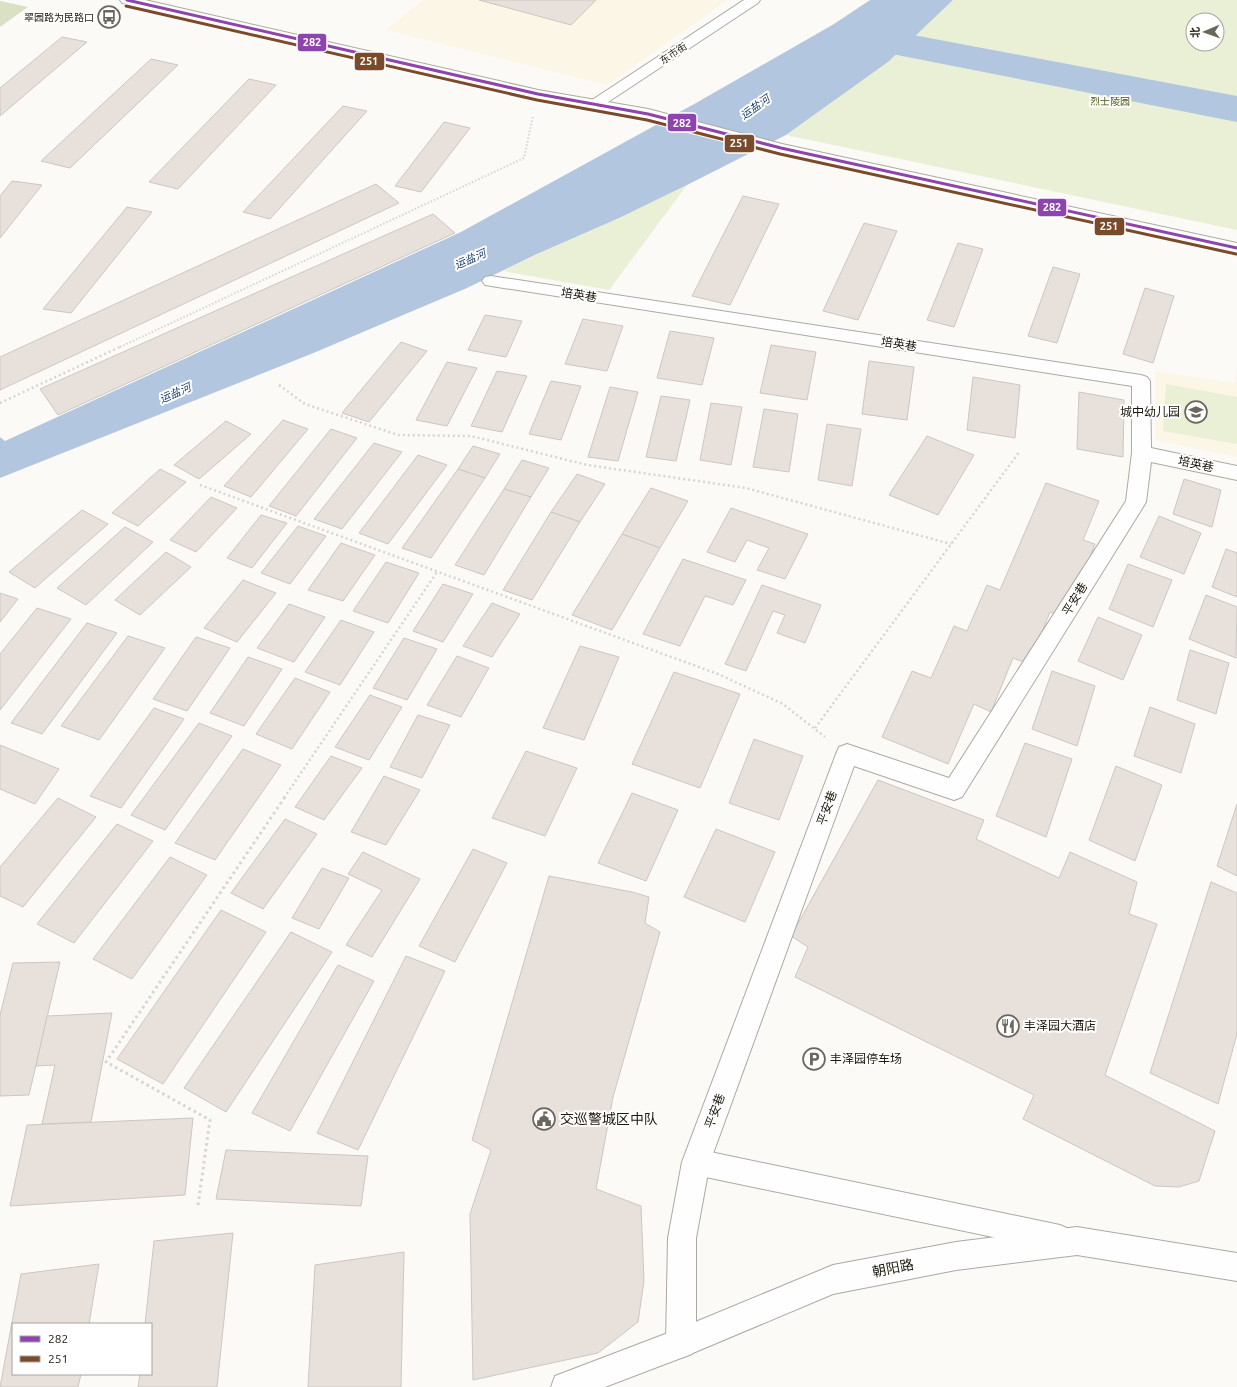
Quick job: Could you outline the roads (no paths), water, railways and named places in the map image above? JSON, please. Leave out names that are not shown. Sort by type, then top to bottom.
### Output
[{"type":"street","points":[[127,0],[538,94],[648,114],[781,148],[1237,248]]},
{"type":"street","name":"东市街","points":[[594,105],[753,0]]},
{"type":"street","name":"培英巷","points":[[491,281],[1141,381],[1142,453],[1237,473]]},
{"type":"street","name":"平安巷","points":[[681,1343],[682,1238],[696,1162],[847,754],[954,790],[1136,502],[1142,453]]},
{"type":"street","name":"朝阳路","points":[[566,1387],[681,1343],[833,1280],[956,1256],[1077,1241],[1237,1267]]},
{"type":"lane","points":[[696,1162],[1077,1241]]},
{"type":"water","name":"运盐河","points":[[870,0],[953,0],[888,62],[786,135],[687,185],[467,288],[311,354],[0,478],[0,437],[5,441],[461,232],[696,103],[834,24]]},
{"type":"waterway","points":[[855,36],[1237,109]]},
{"type":"place","name":"翠园路为民路口","points":[[109,17]]},
{"type":"place","name":"城中幼儿园","points":[[1196,412]]},
{"type":"place","name":"丰泽园大酒店","points":[[1008,1026]]},
{"type":"place","name":"丰泽园停车场","points":[[814,1059]]},
{"type":"place","name":"交巡警城区中队","points":[[544,1119]]},
{"type":"park label","name":"烈士陵园","points":[[1110,101]]}]
